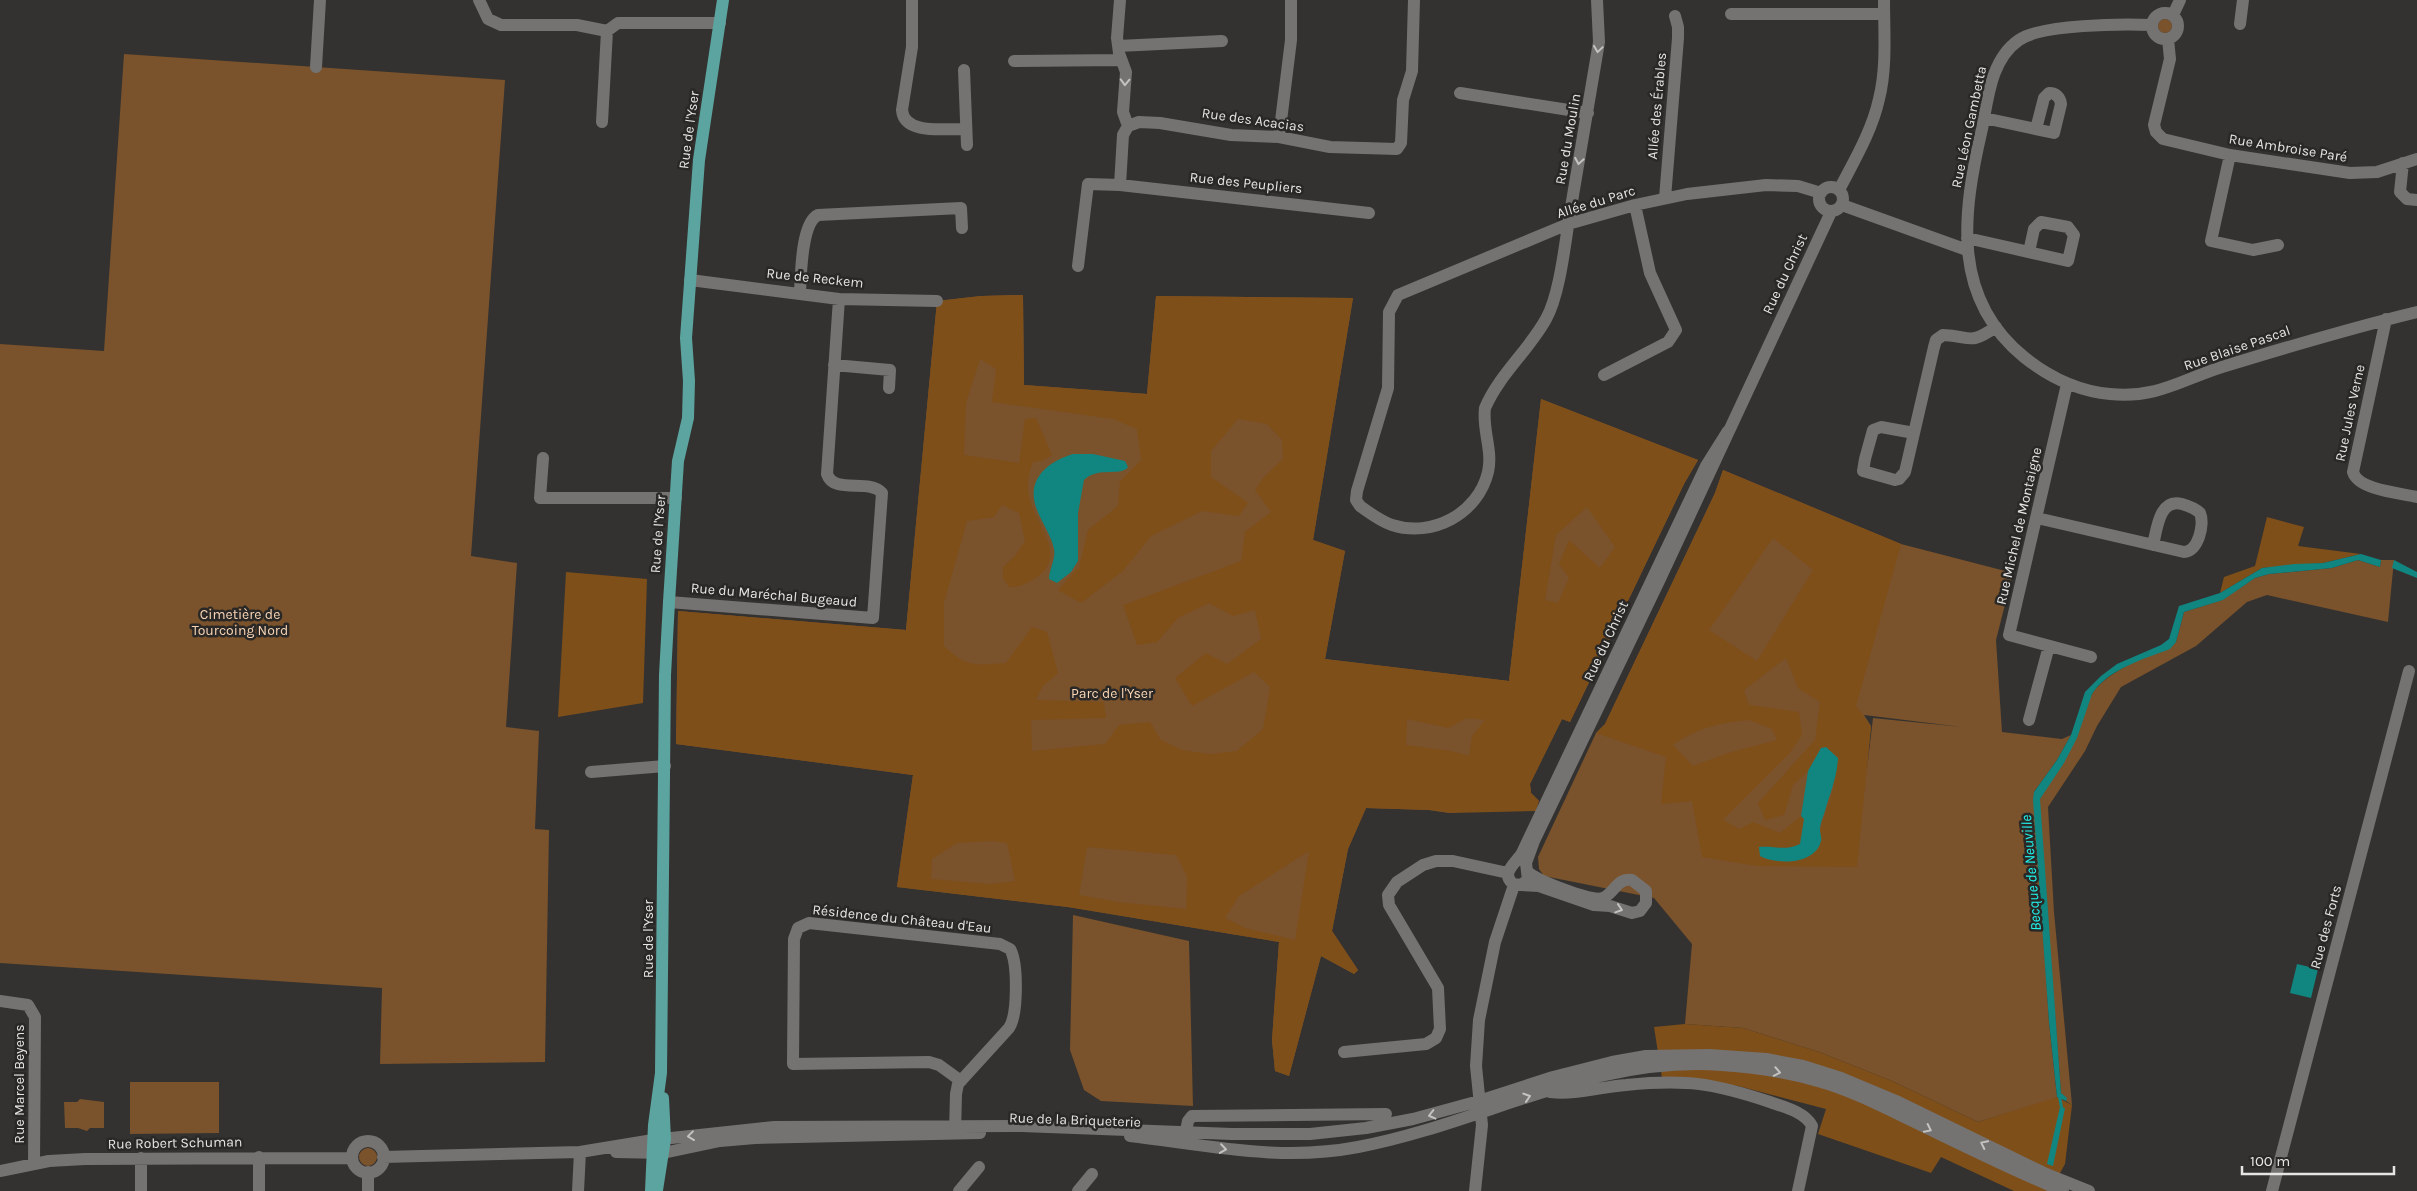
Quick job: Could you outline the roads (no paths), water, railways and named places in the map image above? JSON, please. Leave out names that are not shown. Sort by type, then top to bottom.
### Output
[{"type":"main road","name":"Rue de l'Yser","points":[[657,1191],[661,1073],[665,675],[669,602],[678,461],[688,418],[690,381],[686,338],[700,160],[723,0]]},
{"type":"main road","name":"Rue de l'Yser","points":[[651,1191],[658,1154]]},
{"type":"street","points":[[316,67],[320,0]]},
{"type":"street","points":[[479,0],[485,15],[497,24],[577,25],[607,31],[618,23],[720,23]]},
{"type":"street","points":[[912,0],[912,48],[902,110],[904,118],[910,124],[919,128],[966,129]]},
{"type":"street","points":[[1120,0],[1118,46],[1126,72],[1124,112],[1128,126],[1123,136],[1120,185]]},
{"type":"street","points":[[1279,136],[1291,40],[1291,0]]},
{"type":"street","name":"Rue des Acacias","points":[[1128,126],[1139,122],[1160,123],[1231,135],[1279,136],[1330,147],[1393,151],[1401,143],[1403,100],[1412,71],[1414,0]]},
{"type":"street","name":"Rue du Moulin","points":[[1360,506],[1392,525],[1416,529],[1432,527],[1447,522],[1472,503],[1486,481],[1490,464],[1484,421],[1485,408],[1546,320],[1552,307],[1588,113],[1599,42],[1597,0]]},
{"type":"street","points":[[1839,190],[1868,130],[1879,102],[1884,40],[1884,0]]},
{"type":"street","points":[[2152,25],[2153,32],[2158,37],[2168,39],[2178,30],[2177,20],[2173,15],[2180,0]]},
{"type":"street","points":[[2240,24],[2243,0]]},
{"type":"street","name":"Rue Léon Gambetta","points":[[2067,384],[2023,357],[1996,327],[1980,298],[1971,274],[1967,244],[1970,185],[1998,63],[2006,52],[2024,37],[2050,30],[2152,25],[2154,18],[2160,14],[2166,12],[2173,15]]},
{"type":"street","points":[[1731,14],[1884,14]]},
{"type":"street","name":"Allée des Érables","points":[[1665,198],[1678,32],[1674,16]]},
{"type":"street","points":[[602,122],[607,31]]},
{"type":"street","name":"Rue Ambroise Paré","points":[[2168,39],[2170,59],[2155,119],[2156,132],[2163,139],[2230,155],[2358,174],[2377,172],[2417,159]]},
{"type":"street","points":[[1118,46],[1222,41]]},
{"type":"street","points":[[1014,61],[1121,60]]},
{"type":"street","points":[[964,70],[967,145]]},
{"type":"street","points":[[1460,93],[1588,113]]},
{"type":"street","points":[[1984,118],[2036,129]]},
{"type":"street","points":[[2230,155],[2212,241],[2253,250],[2278,245]]},
{"type":"street","points":[[2403,164],[2400,192],[2407,199],[2417,200]]},
{"type":"street","name":"Rue des Peupliers","points":[[1078,266],[1088,184],[1120,185],[1369,213]]},
{"type":"street","name":"Allée du Parc","points":[[1360,506],[1356,500],[1357,491],[1390,380],[1389,312],[1394,300],[1408,289],[1568,224],[1665,198],[1766,186],[1798,186],[1821,193]]},
{"type":"street","points":[[1829,187],[1839,190],[1843,197],[1842,205],[1838,209],[1831,212],[1820,205],[1821,193],[1829,187]]},
{"type":"street","points":[[1604,376],[1668,342],[1676,330],[1674,322],[1650,273],[1635,205]]},
{"type":"street","points":[[1842,205],[1967,244],[2029,252]]},
{"type":"street","points":[[800,293],[807,231],[811,221],[818,216],[961,208],[962,228]]},
{"type":"street","name":"Rue du Christ","points":[[1528,870],[1528,855],[1536,834],[1660,579],[1831,212]]},
{"type":"street","name":"Rue de Reckem","points":[[690,280],[839,299],[937,300]]},
{"type":"street","name":"Rue du Maréchal Bugeaud","points":[[669,602],[873,618],[882,493],[874,487],[835,484],[828,477],[839,299]]},
{"type":"street","name":"Rue Blaise Pascal","points":[[2067,384],[2111,394],[2149,394],[2220,368],[2264,356],[2305,341],[2417,312]]},
{"type":"street","name":"Rue Jules Verne","points":[[2386,319],[2353,472],[2356,480],[2364,485],[2417,497]]},
{"type":"street","points":[[1914,433],[1881,427],[1873,430],[1864,459],[1864,471],[1888,479],[1899,479],[1904,472],[1914,433],[1936,340],[1943,335],[1970,340],[1996,327]]},
{"type":"street","points":[[834,365],[890,370],[889,388]]},
{"type":"street","name":"Rue Michel de Montaigne","points":[[2067,384],[2009,635],[2091,657]]},
{"type":"street","name":"Rue du Christ","points":[[1510,869],[1522,853],[1706,466],[1728,431]]},
{"type":"street","points":[[542,458],[540,498],[676,498]]},
{"type":"street","points":[[2037,518],[2153,545],[2184,552],[2192,550],[2202,521],[2200,513],[2192,507],[2176,503],[2167,506],[2161,514],[2153,545]]},
{"type":"street","points":[[2029,720],[2049,646]]},
{"type":"street","name":"Rue des Forts","points":[[2272,1191],[2409,671]]},
{"type":"street","points":[[591,772],[665,766]]},
{"type":"street","points":[[1344,1052],[1426,1044],[1436,1038],[1440,1029],[1438,988],[1389,905],[1388,895],[1392,886],[1423,866],[1441,860],[1510,869],[1520,864],[1542,881],[1596,898],[1606,896],[1623,880],[1632,880],[1646,891],[1646,903],[1640,911],[1632,913],[1610,906],[1594,905],[1535,885],[1518,885],[1509,881],[1510,869]]},
{"type":"street","points":[[1475,1191],[1481,1134],[1476,1054],[1483,996],[1495,942],[1518,885],[1528,880],[1528,870]]},
{"type":"street","name":"Résidence du Château d'Eau","points":[[955,1130],[956,1094],[961,1081],[1009,1028],[1014,1019],[1014,960],[1010,949],[1000,944],[809,923],[798,928],[794,939],[794,1064],[929,1062],[939,1065],[961,1081]]},
{"type":"street","name":"Rue Marcel Beyens","points":[[0,1001],[28,1005],[35,1017],[34,1163]]},
{"type":"street","points":[[1480,1107],[1553,1077],[1612,1062],[1646,1056],[1731,1056],[1766,1059],[1824,1072],[1880,1094],[2042,1177],[2063,1191]]},
{"type":"street","points":[[1626,1085],[1625,1066],[1639,1061],[1646,1056]]},
{"type":"street","points":[[1612,1062],[1624,1070]]},
{"type":"street","points":[[1480,1107],[1546,1091],[1580,1079],[1624,1070],[1671,1064],[1719,1064],[1762,1069],[1819,1081],[1873,1102],[2042,1177],[2089,1191]]},
{"type":"street","points":[[1546,1091],[1573,1093],[1603,1087],[1676,1082],[1709,1084],[1741,1093],[1803,1116],[1810,1122],[1812,1132],[1798,1191]]},
{"type":"street","name":"Rue de la Briqueterie","points":[[658,1154],[720,1141],[749,1138],[955,1130],[1186,1131],[1258,1134],[1335,1132],[1480,1107]]},
{"type":"street","name":"Rue de la Briqueterie","points":[[659,1140],[765,1127],[955,1130],[1055,1132],[1151,1139],[1275,1154],[1332,1152],[1387,1141],[1480,1107]]},
{"type":"street","points":[[1151,1139],[1179,1136],[1186,1131],[1188,1121],[1192,1116],[1386,1114]]},
{"type":"street","points":[[1186,1131],[1202,1146]]},
{"type":"street","points":[[383,1158],[580,1152],[659,1140]]},
{"type":"street","points":[[368,1141],[379,1146],[383,1158],[379,1167],[368,1172],[356,1167],[352,1158],[356,1146],[368,1141]]},
{"type":"street","points":[[594,1151],[658,1154]]},
{"type":"street","points":[[578,1191],[580,1152]]},
{"type":"street","points":[[258,1157],[258,1191]]},
{"type":"street","points":[[141,1158],[141,1191]]},
{"type":"street","name":"Rue Robert Schuman","points":[[0,1171],[34,1163],[86,1159],[352,1158]]},
{"type":"street","points":[[959,1191],[979,1166]]},
{"type":"street","points":[[368,1172],[368,1191]]},
{"type":"street","points":[[1078,1191],[1092,1174]]},
{"type":"water","points":[[1073,454],[1093,454],[1125,461],[1128,467],[1120,471],[1096,473],[1084,480],[1078,513],[1078,561],[1071,572],[1057,583],[1049,579],[1054,549],[1037,510],[1034,490],[1036,481],[1047,467],[1063,457]]},
{"type":"water","points":[[2361,554],[2381,560],[2380,567],[2358,560],[2332,568],[2269,574],[2255,578],[2223,600],[2184,612],[2176,642],[2170,649],[2117,671],[2099,685],[2092,694],[2077,738],[2064,763],[2040,799],[2061,1093],[2067,1098],[2066,1101],[2057,1097],[2049,1022],[2033,800],[2034,792],[2057,760],[2071,735],[2085,692],[2101,676],[2117,664],[2161,645],[2169,639],[2179,606],[2220,593],[2262,568],[2323,563]]},
{"type":"water","points":[[2394,560],[2417,572],[2417,578],[2392,568]]},
{"type":"water","points":[[1826,747],[1838,758],[1835,779],[1820,825],[1821,840],[1817,849],[1804,859],[1795,861],[1776,861],[1760,856],[1759,847],[1785,848],[1800,844],[1804,819],[1801,816],[1808,771],[1821,748]]},
{"type":"water","points":[[2297,964],[2318,969],[2311,998],[2290,993]]},
{"type":"water","points":[[2060,1107],[2065,1108],[2053,1166],[2047,1164]]},
{"type":"waterway","name":"Becque de Neuville","points":[[2059,1094],[2062,1110]]},
{"type":"park label","name":"Cimetière de Tourcoing Nord","points":[[240,622]]},
{"type":"park label","name":"Parc de l'Yser","points":[[1112,693]]}]
